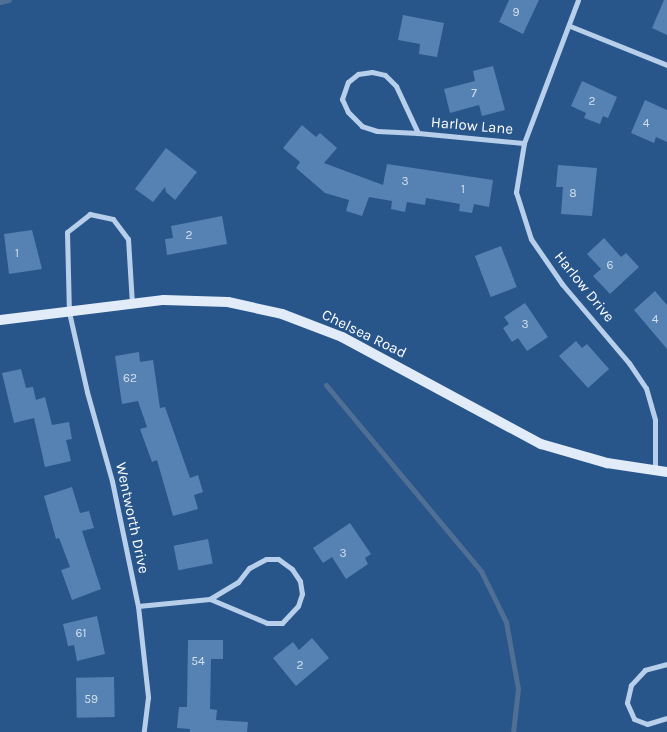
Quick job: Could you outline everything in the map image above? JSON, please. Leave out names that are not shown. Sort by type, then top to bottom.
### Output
[{"type":"street","name":"Harlow Drive","points":[[578,0],[570,26],[524,143],[516,192],[531,239],[562,284],[629,363],[646,388],[655,420],[655,472]]},
{"type":"street","points":[[570,26],[667,65]]},
{"type":"street","name":"Harlow Lane","points":[[418,133],[396,86],[386,75],[365,73],[348,82],[342,99],[348,112],[362,126],[376,131],[524,143]]},
{"type":"street","name":"Wentworth Drive","points":[[132,305],[128,239],[112,219],[90,214],[67,232],[69,312],[87,392],[112,481],[138,606],[148,697],[144,732]]},
{"type":"street","name":"Chelsea Road","points":[[0,320],[164,300],[228,302],[282,314],[342,337],[541,444],[607,463],[655,472],[667,472]]},
{"type":"street","points":[[138,606],[210,599],[238,582],[250,568],[266,559],[278,558],[300,581],[302,594],[298,606],[282,623],[267,623],[210,599]]},
{"type":"street","points":[[667,664],[646,670],[631,686],[627,703],[634,719],[647,724],[667,718]]},
{"type":"building","points":[[509,0],[539,0],[523,34],[499,22]]},
{"type":"building","points":[[664,0],[667,0],[667,35],[652,28]]},
{"type":"building","points":[[403,15],[444,23],[437,57],[419,54],[420,44],[398,40]]},
{"type":"building","points":[[493,66],[505,110],[482,116],[479,105],[450,113],[444,89],[475,81],[473,71]]},
{"type":"building","points":[[582,81],[617,97],[608,118],[603,116],[600,124],[584,118],[586,113],[571,106]]},
{"type":"building","points":[[645,100],[667,110],[667,142],[656,137],[654,143],[631,133]]},
{"type":"building","points":[[302,125],[316,137],[320,133],[337,148],[324,163],[383,185],[387,164],[493,180],[489,207],[474,204],[472,213],[459,211],[460,204],[426,198],[425,205],[407,202],[405,212],[391,209],[392,201],[369,197],[362,216],[346,211],[349,200],[325,193],[296,168],[300,162],[283,148]]},
{"type":"building","points":[[166,148],[197,172],[175,200],[166,192],[165,187],[153,202],[135,189]]},
{"type":"building","points":[[558,165],[597,168],[592,216],[561,214],[563,187],[556,187]]},
{"type":"building","points":[[222,216],[227,244],[167,255],[165,239],[173,238],[171,226]]},
{"type":"building","points":[[32,230],[42,269],[9,274],[4,234]]},
{"type":"building","points":[[604,238],[621,257],[626,253],[639,267],[610,294],[593,276],[601,269],[587,254]]},
{"type":"building","points":[[501,246],[517,287],[491,297],[475,256]]},
{"type":"building","points":[[655,291],[667,305],[667,349],[634,310]]},
{"type":"building","points":[[525,303],[548,337],[527,351],[518,338],[512,342],[503,328],[509,324],[504,317]]},
{"type":"building","points":[[576,341],[582,348],[587,344],[609,369],[588,388],[559,356]]},
{"type":"building","points":[[139,352],[140,362],[153,360],[160,408],[165,407],[190,478],[198,475],[203,492],[194,495],[198,509],[173,516],[157,460],[152,462],[140,429],[147,427],[138,401],[122,404],[115,356]]},
{"type":"building","points":[[21,369],[26,388],[33,387],[36,400],[45,397],[52,425],[69,422],[72,439],[66,440],[71,461],[45,467],[34,418],[14,423],[2,373]]},
{"type":"building","points":[[72,487],[80,513],[89,511],[94,528],[82,531],[101,589],[72,600],[61,570],[70,567],[59,538],[56,539],[44,496]]},
{"type":"building","points":[[350,523],[371,554],[365,558],[368,564],[346,579],[332,557],[323,563],[313,548]]},
{"type":"building","points":[[208,539],[213,564],[178,570],[174,546]]},
{"type":"building","points":[[97,616],[105,654],[77,661],[74,645],[68,646],[63,624]]},
{"type":"building","points":[[312,638],[329,658],[296,686],[273,658],[293,642],[299,650]]},
{"type":"building","points":[[188,640],[223,640],[223,659],[211,659],[210,709],[217,710],[216,720],[248,722],[247,732],[190,732],[190,729],[177,728],[179,707],[187,707]]},
{"type":"building","points":[[114,677],[115,717],[77,718],[76,678]]},
{"type":"waterway","points":[[0,2],[9,0]]},
{"type":"waterway","points":[[326,385],[481,571],[506,622],[518,689],[513,732]]}]
